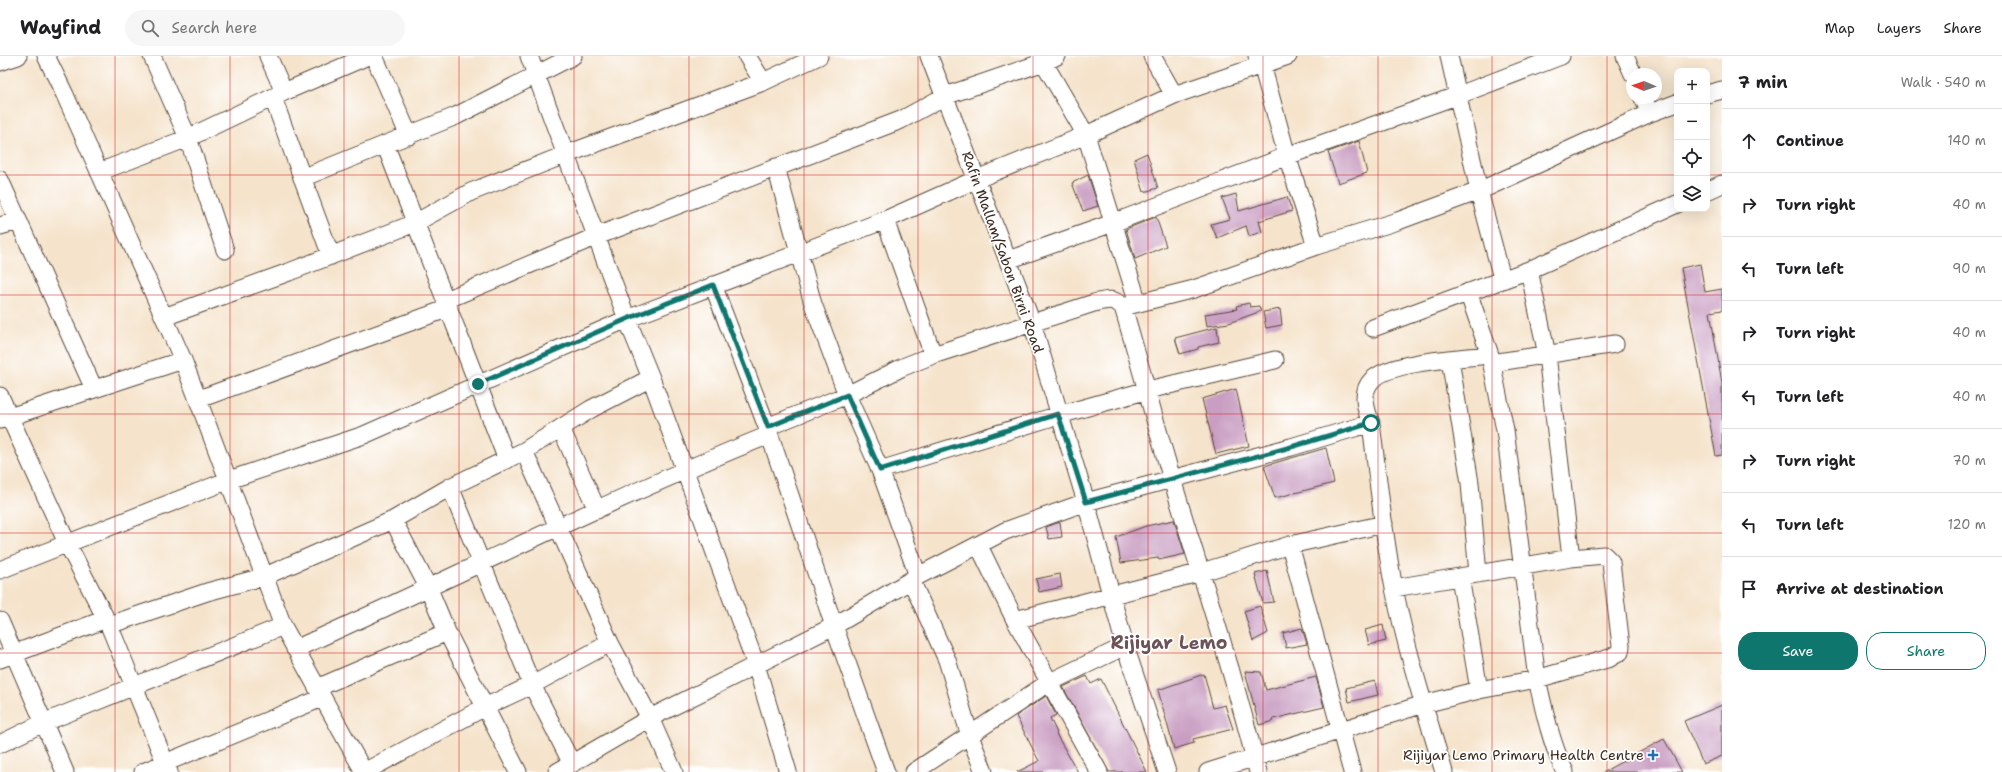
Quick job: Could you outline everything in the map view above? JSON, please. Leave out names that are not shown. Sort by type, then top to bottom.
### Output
[{"type":"street","points":[[0,62],[18,56]]},
{"type":"street","points":[[46,56],[184,360],[230,480],[263,577],[282,626],[364,772],[485,707],[532,685],[610,643]]},
{"type":"street","points":[[268,56],[302,178],[331,256]]},
{"type":"street","points":[[99,172],[188,138],[279,95],[368,56]]},
{"type":"street","points":[[374,56],[409,136]]},
{"type":"street","points":[[529,56],[567,154],[627,319],[651,378],[756,665],[788,772]]},
{"type":"street","points":[[302,178],[456,116],[537,76],[573,56]]},
{"type":"street","points":[[747,56],[763,82]]},
{"type":"street","name":"Rafin Mallam/Sabon Birni Road","points":[[929,56],[1032,322],[1058,414],[1086,502],[1125,646],[1167,772]]},
{"type":"street","points":[[1152,56],[1174,95]]},
{"type":"street","points":[[0,570],[230,480],[364,436],[627,319],[885,220],[977,179],[1086,135],[1174,95],[1259,60],[1288,56]]},
{"type":"street","points":[[1449,56],[1479,191],[1502,278]]},
{"type":"street","points":[[1008,260],[1113,223],[1288,156],[1459,96],[1561,56]]},
{"type":"street","points":[[1625,56],[1630,68]]},
{"type":"street","points":[[157,58],[188,138],[225,250]]},
{"type":"street","points":[[164,317],[331,256],[415,223],[470,192],[567,154],[763,82],[812,58]]},
{"type":"street","points":[[199,399],[448,304],[597,236],[901,120],[945,96],[1047,58],[1086,135],[1113,223],[1148,390],[1172,478],[1202,572],[1256,765]]},
{"type":"street","points":[[1259,60],[1316,246]]},
{"type":"street","points":[[1710,93],[1722,90]]},
{"type":"street","points":[[1646,104],[1650,114]]},
{"type":"street","points":[[295,649],[429,589],[684,469],[847,395],[903,367],[933,355],[1032,322],[1110,300],[1131,305],[1194,288],[1316,246],[1398,221],[1479,191],[1675,104]]},
{"type":"street","points":[[385,144],[507,460]]},
{"type":"street","points":[[776,167],[813,304],[847,395],[880,470],[914,578],[947,660],[970,736],[984,772]]},
{"type":"street","points":[[0,180],[94,389]]},
{"type":"street","points":[[1710,190],[1722,184]]},
{"type":"street","points":[[1373,328],[1502,278],[1529,270],[1674,205]]},
{"type":"street","points":[[885,220],[933,355]]},
{"type":"street","points":[[0,226],[18,221]]},
{"type":"street","points":[[1529,270],[1547,355],[1571,558]]},
{"type":"street","points":[[713,285],[768,431],[834,626],[886,772]]},
{"type":"street","points":[[1468,292],[1491,359],[1505,430],[1537,680],[1545,712],[1560,761],[1565,772]]},
{"type":"street","points":[[1444,772],[1424,704],[1394,588],[1371,423],[1365,408],[1365,394],[1371,380],[1386,370],[1450,359],[1491,359],[1547,355],[1615,344]]},
{"type":"street","points":[[1450,359],[1470,483],[1478,574]]},
{"type":"street","points":[[5,418],[184,360]]},
{"type":"street","points":[[880,470],[1058,414],[1148,390],[1275,360]]},
{"type":"street","points":[[7,657],[107,622],[263,577],[393,520],[450,487],[524,451],[591,409],[651,378]]},
{"type":"street","points":[[0,396],[5,418],[107,622],[167,767]]},
{"type":"street","points":[[557,772],[650,718],[834,626],[914,578],[1006,531],[1086,502],[1291,447],[1371,423]]},
{"type":"street","points":[[561,428],[597,510]]},
{"type":"street","points":[[524,451],[560,527],[610,643],[650,718],[674,772]]},
{"type":"street","points":[[450,487],[532,685],[572,764]]},
{"type":"street","points":[[393,520],[429,589],[447,632],[518,772]]},
{"type":"street","points":[[1015,620],[1202,572],[1290,545],[1384,524]]},
{"type":"street","points":[[1290,545],[1352,772]]},
{"type":"street","points":[[979,546],[1048,683],[1098,772]]},
{"type":"street","points":[[1208,772],[1256,765],[1340,731],[1424,704],[1479,690],[1537,680],[1610,658],[1620,652],[1621,646],[1611,562],[1604,555],[1571,558],[1394,588]]},
{"type":"street","points":[[1460,577],[1479,690]]},
{"type":"street","points":[[0,621],[7,657],[43,724],[65,772]]},
{"type":"street","points":[[0,744],[43,724],[282,626]]},
{"type":"street","points":[[143,772],[167,767],[447,632]]},
{"type":"street","points":[[914,772],[1048,683],[1125,646]]},
{"type":"building","points":[[1359,141],[1367,173],[1338,183],[1328,152]]},
{"type":"building","points":[[1147,153],[1158,188],[1144,192],[1134,159]]},
{"type":"building","points":[[1088,175],[1098,206],[1083,211],[1072,183]]},
{"type":"building","points":[[1236,194],[1239,211],[1287,197],[1292,211],[1259,221],[1262,232],[1249,236],[1246,226],[1217,238],[1211,224],[1230,219],[1222,198]]},
{"type":"building","points":[[1156,217],[1166,246],[1135,259],[1126,229]]},
{"type":"building","points":[[1700,264],[1705,292],[1722,289],[1722,310],[1710,312],[1722,383],[1722,455],[1716,456],[1681,268]]},
{"type":"building","points":[[1249,303],[1250,307],[1259,306],[1261,311],[1229,323],[1207,326],[1205,314],[1237,309],[1236,306]]},
{"type":"building","points":[[1280,309],[1282,325],[1266,328],[1263,312]]},
{"type":"building","points":[[1217,327],[1219,342],[1198,347],[1198,349],[1180,354],[1175,338]]},
{"type":"building","points":[[1236,389],[1249,446],[1216,454],[1202,399]]},
{"type":"building","points":[[1326,448],[1334,483],[1275,498],[1264,466]]},
{"type":"building","points":[[1174,520],[1185,554],[1159,560],[1158,558],[1121,563],[1116,537],[1146,526]]},
{"type":"building","points":[[1060,522],[1062,537],[1049,539],[1046,527]]},
{"type":"building","points":[[1267,571],[1274,602],[1263,603],[1255,574]]},
{"type":"building","points":[[1060,574],[1062,587],[1039,592],[1036,579]]},
{"type":"building","points":[[1260,606],[1268,633],[1253,641],[1244,611]]},
{"type":"building","points":[[1383,625],[1386,641],[1369,645],[1365,630]]},
{"type":"building","points":[[1302,628],[1307,644],[1286,648],[1283,633]]},
{"type":"building","points":[[1245,671],[1261,672],[1266,690],[1316,677],[1324,707],[1273,719],[1274,721],[1259,725]]},
{"type":"building","points":[[1204,674],[1213,708],[1225,705],[1233,729],[1193,739],[1194,743],[1174,749],[1158,690]]},
{"type":"building","points":[[1087,676],[1091,684],[1101,679],[1147,772],[1109,772],[1063,687]]},
{"type":"building","points":[[1375,681],[1378,695],[1349,702],[1346,688]]},
{"type":"building","points":[[1046,696],[1056,715],[1050,718],[1057,733],[1056,734],[1078,772],[1017,772],[1039,761],[1016,716]]},
{"type":"building","points":[[1722,705],[1722,756],[1703,764],[1684,721]]},
{"type":"building","name":"Rijiyar Lemo Primary Health Centre","points":[[1664,739],[1682,772],[1603,772]]},
{"type":"place","name":"Rijiyar Lemo Primary Health Centre","points":[[1653,755]]},
{"type":"district","name":"Rijiyar Lemo","points":[[1169,643]]},
{"type":"route","points":[[478,384],[627,319],[713,285],[768,427],[847,395],[880,470],[1058,414],[1086,502],[1291,447],[1371,423]]}]
